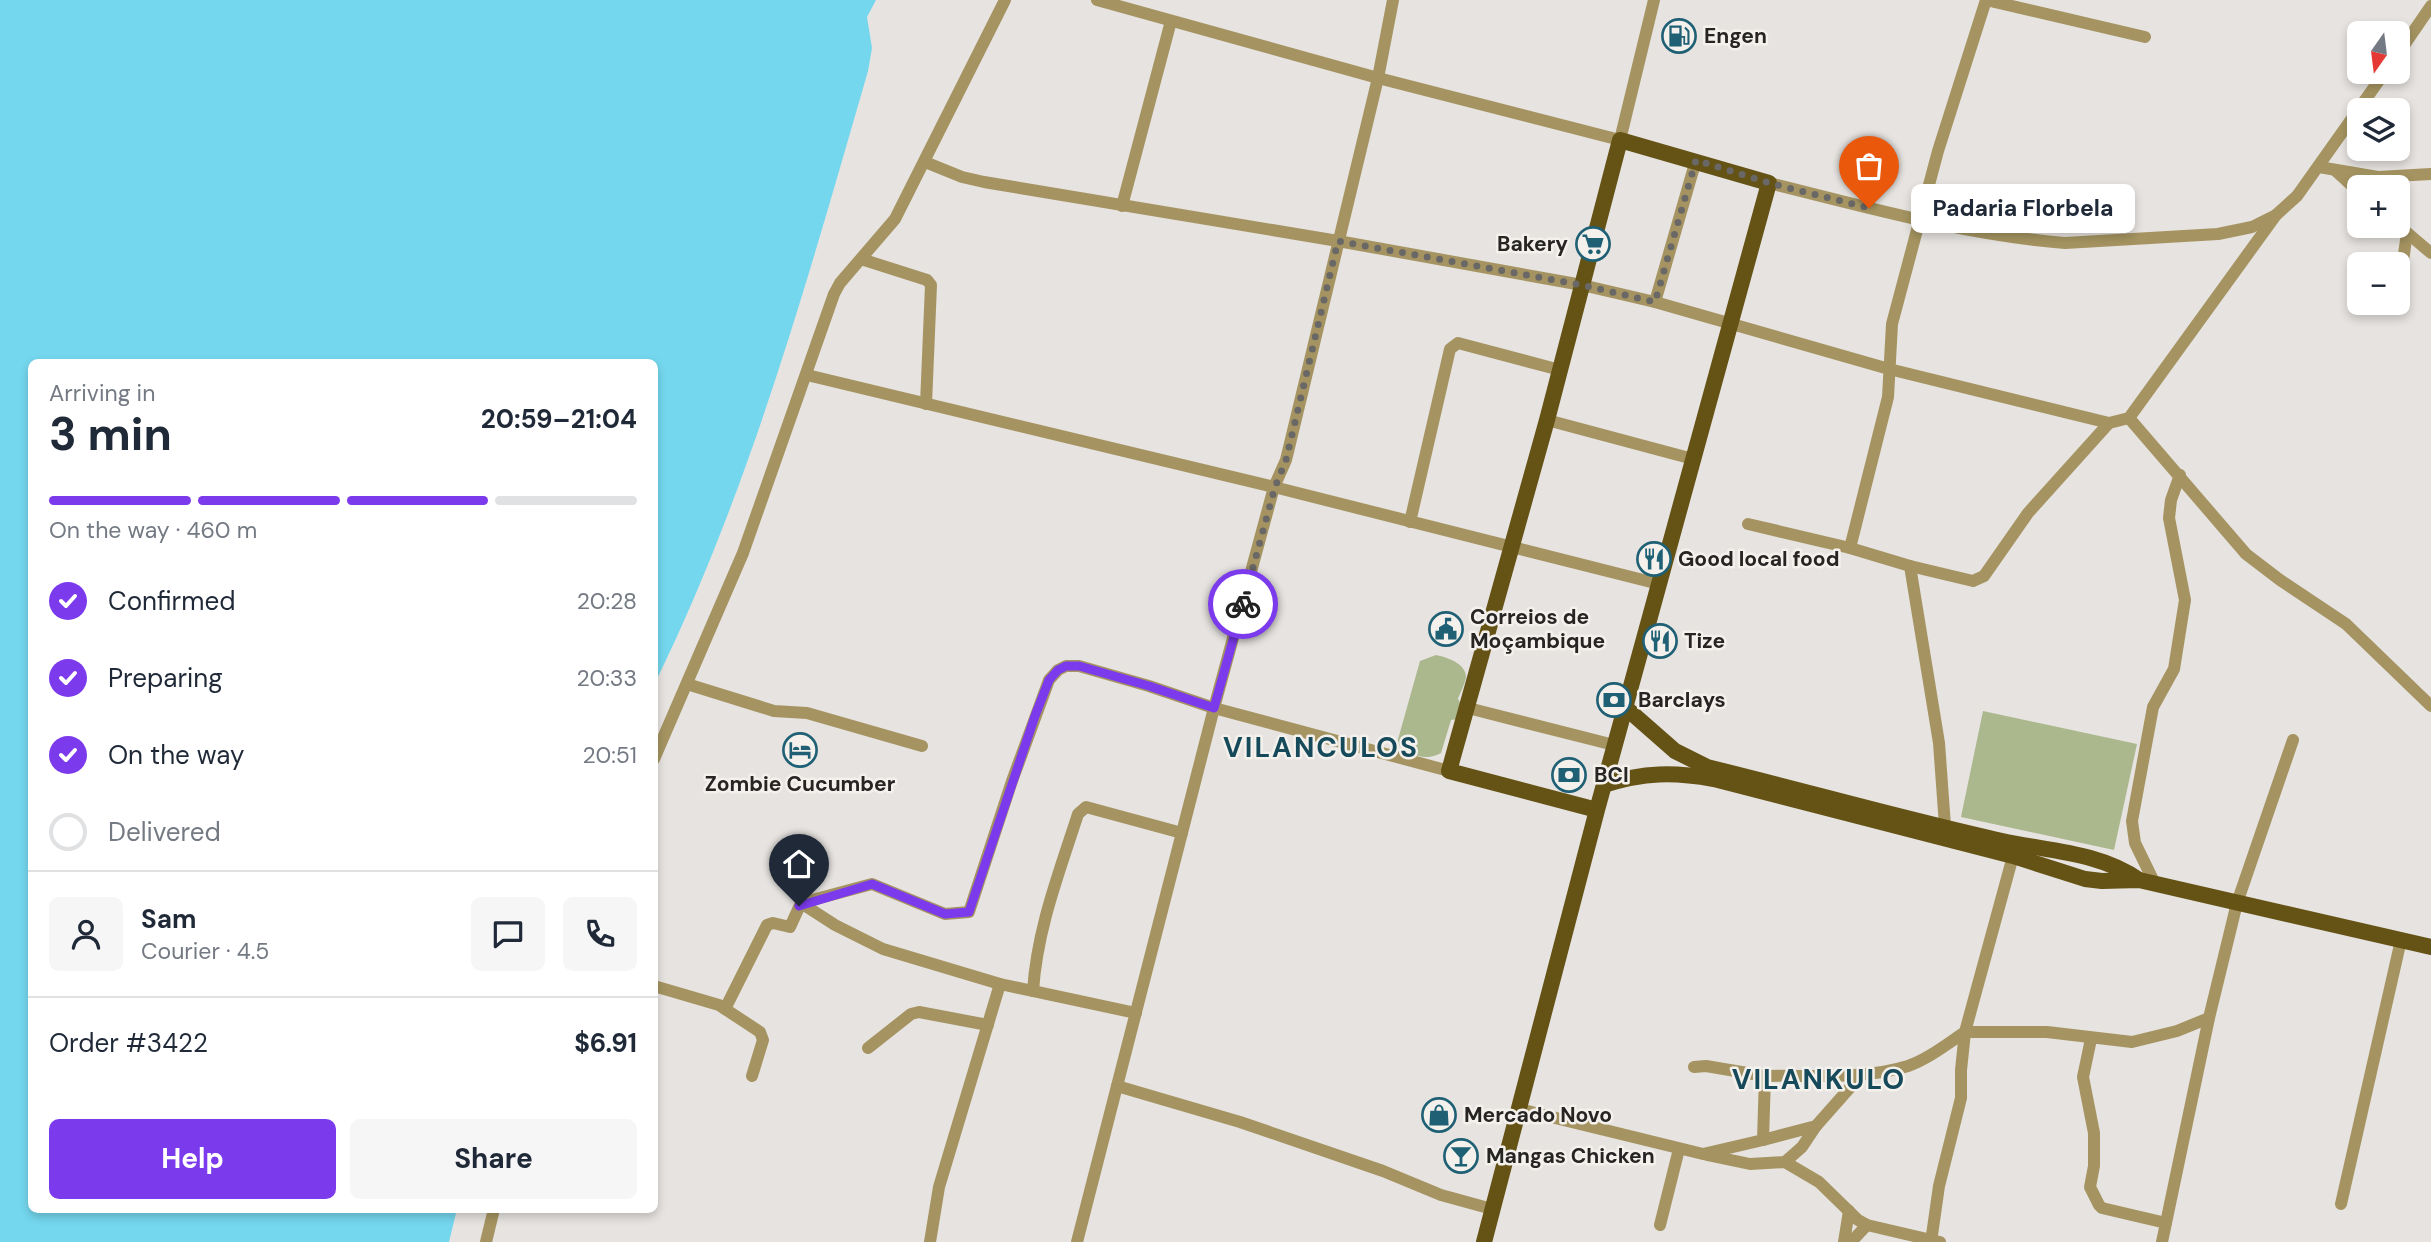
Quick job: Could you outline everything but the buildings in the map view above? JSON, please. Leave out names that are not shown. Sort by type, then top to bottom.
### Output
[{"type":"main road","points":[[1484,1242],[1492,1209],[1519,1109],[1614,745],[1769,183],[1696,160],[1620,141],[1547,420],[1449,771],[1597,810]]},
{"type":"main road","points":[[1626,708],[1675,751],[1707,767],[2000,841],[2105,863],[2147,882]]},
{"type":"main road","points":[[1604,785],[1665,773],[1685,774],[2014,856],[2076,876],[2100,881],[2147,882],[2431,947]]},
{"type":"main road","points":[[2076,876],[2082,857]]},
{"type":"main road","points":[[2100,881],[2105,863]]},
{"type":"street","points":[[658,751],[743,554],[834,294],[840,283],[895,219],[1005,0]]},
{"type":"street","points":[[1097,0],[1378,78],[1620,141],[1654,0]]},
{"type":"street","points":[[1077,1242],[1214,708],[1275,487],[1286,460],[1378,78],[1393,0]]},
{"type":"street","points":[[1850,548],[1888,397],[1892,324],[1956,92],[1986,0],[2145,37]]},
{"type":"street","points":[[2410,37],[2431,6]]},
{"type":"street","points":[[1122,206],[1171,20]]},
{"type":"street","points":[[925,162],[962,177],[984,182],[1582,285],[1655,302],[1889,369],[2109,424],[2129,418],[2276,215],[2297,196],[2319,167],[2377,84]]},
{"type":"street","points":[[1655,302],[1696,160]]},
{"type":"street","points":[[2319,167],[2378,177],[2431,174]]},
{"type":"street","points":[[2335,170],[2347,181]]},
{"type":"street","points":[[1769,183],[1991,236],[2065,243],[2218,234],[2252,227],[2276,215]]},
{"type":"street","points":[[2410,235],[2430,251]]},
{"type":"street","points":[[861,259],[927,280],[931,285],[926,404]]},
{"type":"street","points":[[1410,522],[1453,345],[1458,343],[1560,370]]},
{"type":"street","points":[[807,375],[1275,487],[1659,584]]},
{"type":"street","points":[[2129,418],[2246,554],[2346,624],[2431,706]]},
{"type":"street","points":[[1547,420],[1693,459]]},
{"type":"street","points":[[1748,524],[1973,581],[1984,576],[2028,513],[2109,424]]},
{"type":"street","points":[[2147,882],[2135,843],[2132,821],[2152,707],[2174,669],[2178,636],[2185,610],[2169,518],[2171,500],[2180,475]]},
{"type":"street","points":[[1910,566],[1939,743],[1945,826]]},
{"type":"street","points":[[725,1009],[767,925],[773,923],[790,927],[802,904],[872,884],[945,914],[969,912],[1049,680],[1066,666],[1079,666],[1214,708],[1449,771]]},
{"type":"street","points":[[687,684],[774,711],[807,713],[922,746]]},
{"type":"street","points":[[1468,708],[1614,745]]},
{"type":"street","points":[[2162,1242],[2209,1018],[2237,903],[2293,740]]},
{"type":"street","points":[[1033,991],[1040,932],[1078,814],[1086,807],[1182,832]]},
{"type":"street","points":[[1519,1109],[1750,1164],[1785,1162],[1819,1182],[1867,1225],[1934,1241],[1939,1186],[1961,1098],[1965,1032],[2014,856]]},
{"type":"street","points":[[802,904],[835,925],[883,949],[1000,984],[1136,1013]]},
{"type":"street","points":[[2341,1205],[2401,940]]},
{"type":"street","points":[[930,1242],[939,1187],[1000,984]]},
{"type":"street","points":[[658,987],[725,1009],[762,1034],[763,1040],[752,1076]]},
{"type":"street","points":[[868,1048],[911,1014],[919,1012],[988,1025]]},
{"type":"street","points":[[1694,1067],[1706,1066],[1765,1076],[1862,1074],[1906,1066],[1965,1032],[2047,1032],[2132,1042],[2177,1031],[2209,1018]]},
{"type":"street","points":[[2091,1039],[2083,1077],[2094,1133],[2091,1191],[2102,1208],[2166,1223]]},
{"type":"street","points":[[1785,1162],[1802,1147],[1816,1126],[1862,1074]]},
{"type":"street","points":[[1763,1140],[1765,1076]]},
{"type":"street","points":[[1117,1086],[1240,1122],[1383,1171],[1441,1195],[1492,1209]]},
{"type":"street","points":[[1703,1154],[1816,1126]]},
{"type":"street","points":[[1660,1225],[1679,1149]]},
{"type":"street","points":[[1844,1242],[1849,1211]]},
{"type":"street","points":[[486,1242],[493,1213]]},
{"type":"street","points":[[1851,1242],[1867,1225]]},
{"type":"green space","points":[[1436,655],[1459,664],[1466,677],[1458,699],[1461,704],[1457,719],[1451,720],[1441,753],[1423,757],[1406,751],[1397,743],[1420,661]]},
{"type":"green space","points":[[1983,711],[2137,744],[2114,850],[1961,817]]},
{"type":"water","points":[[0,0],[876,0],[867,17],[872,48],[868,71],[775,382],[720,535],[658,676],[658,359],[28,359],[28,1213],[456,1213],[449,1242],[0,1242]]},
{"type":"way so far","points":[[1243,604],[1275,487],[1286,460],[1338,241],[1582,285],[1655,302],[1696,160],[1769,183],[1869,208]]},
{"type":"place","name":"Engen","points":[[1679,36]]},
{"type":"place","name":"Padaria Florbela","points":[[1869,208]]},
{"type":"place","name":"Bakery","points":[[1593,244]]},
{"type":"place","name":"Good local food","points":[[1654,559]]},
{"type":"place","name":"Correios de Moçambique","points":[[1446,629]]},
{"type":"place","name":"Tize","points":[[1660,641]]},
{"type":"place","name":"Barclays","points":[[1614,700]]},
{"type":"place","name":"Zombie Cucumber","points":[[800,750]]},
{"type":"place","name":"BCI","points":[[1569,775]]},
{"type":"place","name":"Mercado Novo","points":[[1439,1115]]},
{"type":"place","name":"Mangas Chicken","points":[[1461,1156]]},
{"type":"district","name":"VILANCULOS","points":[[1321,747]]},
{"type":"district","name":"VILANKULO","points":[[1819,1079]]},
{"type":"route","points":[[799,906],[872,884],[945,914],[969,912],[1049,680],[1066,666],[1079,666],[1183,696],[1214,708],[1243,604]]}]
